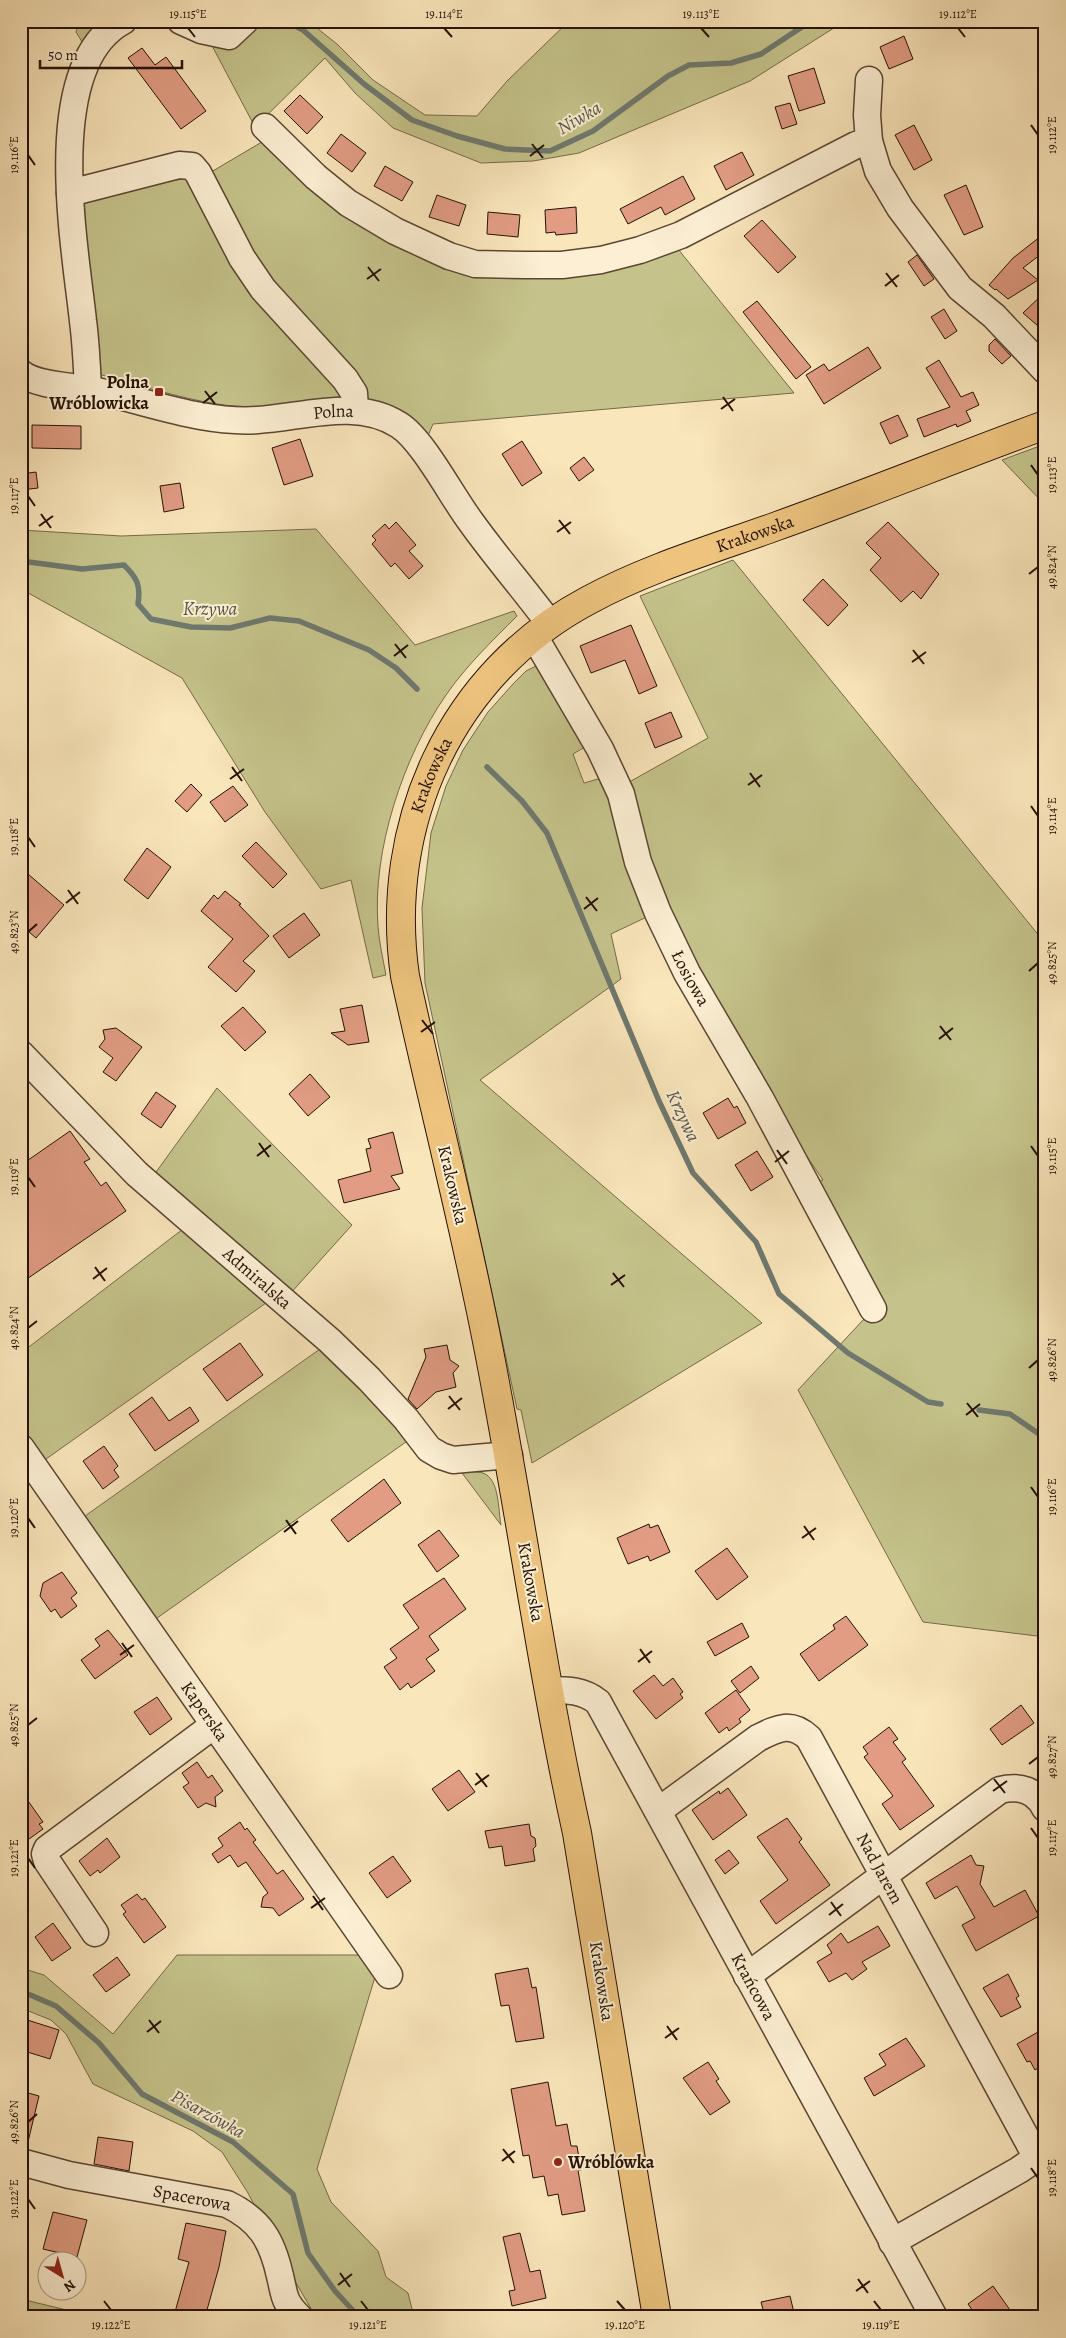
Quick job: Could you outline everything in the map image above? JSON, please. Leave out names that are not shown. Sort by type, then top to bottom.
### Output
[{"type":"main road","name":"Krakowska","points":[[657,2317],[577,1833],[549,1690],[509,1455],[484,1325],[405,976],[400,925],[401,889],[406,854],[415,813],[439,752],[473,699],[497,670],[542,630],[588,600],[667,565],[777,526],[1045,424]]},
{"type":"street","points":[[88,390],[70,193],[73,112],[84,68],[92,50],[104,35],[123,21]]},
{"type":"street","points":[[181,21],[201,30],[229,36],[245,21]]},
{"type":"street","points":[[869,80],[866,114],[869,141],[878,171],[900,208],[960,288],[994,316],[1045,370]]},
{"type":"street","points":[[265,127],[316,177],[335,192],[395,231],[449,256],[475,264],[525,266],[562,265],[601,260],[640,250],[681,235],[856,145],[869,141]]},
{"type":"street","points":[[70,193],[180,165],[192,166],[198,173],[242,258],[263,289],[345,379],[354,393],[355,410]]},
{"type":"street","name":"Polna","points":[[23,377],[203,417],[256,420],[355,410],[390,419],[411,435],[542,630]]},
{"type":"street","name":"Łosiowa","points":[[542,630],[621,794],[638,862],[658,913],[687,973],[760,1098],[873,1309]]},
{"type":"street","name":"Admiralska","points":[[21,1054],[137,1174],[330,1341],[394,1406],[429,1449],[453,1460],[509,1455]]},
{"type":"street","name":"Kaperska","points":[[21,1448],[389,1975]]},
{"type":"street","name":"Krańcowa","points":[[549,1690],[580,1692],[590,1695],[598,1702],[934,2317]]},
{"type":"street","points":[[95,1932],[47,1861],[45,1854],[47,1849],[214,1725]]},
{"type":"street","name":"Nad Jarem","points":[[658,1810],[758,1738],[775,1729],[789,1728],[800,1730],[809,1738],[884,1877],[1041,2154]]},
{"type":"street","points":[[746,1976],[884,1877],[1000,1790],[1016,1788],[1031,1792],[1042,1802],[1045,1808]]},
{"type":"street","points":[[892,2242],[1018,2170],[1041,2154]]},
{"type":"street","name":"Spacerowa","points":[[21,2162],[69,2175],[227,2204],[246,2213],[261,2229],[272,2247],[289,2312]]},
{"type":"shaded area","points":[[79,21],[113,21],[87,50],[76,32]]},
{"type":"shaded area","points":[[253,21],[308,21],[337,44],[373,80],[425,115],[477,116],[507,81],[569,21],[845,21],[750,81],[579,153],[533,161],[481,163],[393,128],[355,93],[325,58],[255,127],[209,40]]},
{"type":"shaded area","points":[[267,139],[450,268],[674,244],[794,393],[433,424],[427,438],[387,405],[360,397],[268,287],[206,175]]},
{"type":"shaded area","points":[[193,177],[347,396],[282,405],[233,406],[188,398],[98,374],[76,198]]},
{"type":"shaded area","points":[[1045,444],[1045,505],[1002,460]]},
{"type":"shaded area","points":[[316,529],[415,645],[514,611],[517,616],[471,664],[446,695],[416,747],[404,776],[386,836],[377,897],[380,944],[386,975],[373,978],[351,880],[321,889],[265,812],[182,678],[21,589],[21,530],[121,536]]},
{"type":"shaded area","points":[[733,560],[1045,943],[1045,1637],[923,1622],[798,1390],[876,1306],[811,1182],[823,1180],[764,1094],[690,970],[622,786],[708,738],[640,596]]},
{"type":"shaded area","points":[[536,666],[545,672],[585,747],[573,754],[584,783],[605,777],[653,914],[611,934],[621,979],[480,1080],[762,1323],[532,1463],[521,1410],[517,1409],[425,983],[422,908],[431,833],[446,786],[463,750],[488,712],[526,671]]},
{"type":"shaded area","points":[[217,1088],[352,1225],[289,1295],[151,1179]]},
{"type":"shaded area","points":[[187,1226],[273,1298],[39,1464],[21,1439],[21,1353]]},
{"type":"shaded area","points":[[327,1344],[413,1437],[150,1623],[78,1521]]},
{"type":"shaded area","points":[[475,1472],[489,1476],[497,1496],[501,1525],[462,1473]]},
{"type":"shaded area","points":[[177,1955],[370,1955],[378,1967],[317,2169],[331,2202],[378,2251],[386,2277],[408,2293],[414,2317],[316,2317],[286,2266],[248,2193],[222,2152],[193,2131],[93,2084],[66,2034],[51,2020],[21,2008],[21,1968],[44,1975],[113,2034]]},
{"type":"shaded area","points":[[21,2299],[79,2313],[78,2317],[21,2317]]},
{"type":"building","points":[[904,36],[913,59],[889,69],[880,47]]},
{"type":"building","points":[[142,48],[155,65],[166,57],[206,111],[181,129],[128,58]]},
{"type":"building","points":[[814,68],[825,103],[799,111],[788,76]]},
{"type":"building","points":[[300,95],[323,117],[307,134],[284,111]]},
{"type":"building","points":[[790,103],[797,124],[782,129],[775,107]]},
{"type":"building","points":[[914,125],[932,160],[914,170],[895,135]]},
{"type":"building","points":[[341,134],[366,153],[352,172],[327,153]]},
{"type":"building","points":[[742,152],[754,175],[726,190],[714,166]]},
{"type":"building","points":[[385,166],[413,182],[402,201],[374,186]]},
{"type":"building","points":[[683,176],[695,199],[665,215],[661,207],[628,224],[620,209]]},
{"type":"building","points":[[966,185],[983,227],[964,235],[944,195]]},
{"type":"building","points":[[437,195],[466,205],[459,226],[429,217]]},
{"type":"building","points":[[576,207],[577,233],[556,235],[555,232],[546,233],[545,210]]},
{"type":"building","points":[[488,212],[520,215],[518,237],[487,234]]},
{"type":"building","points":[[762,220],[796,257],[778,273],[744,236]]},
{"type":"building","points":[[1045,233],[1045,251],[1023,268],[1038,280],[1008,299],[989,285],[1013,258]]},
{"type":"building","points":[[917,255],[934,279],[924,286],[908,262]]},
{"type":"building","points":[[1045,292],[1045,332],[1023,313]]},
{"type":"building","points":[[757,301],[811,367],[796,379],[743,312]]},
{"type":"building","points":[[944,309],[957,331],[945,339],[931,317]]},
{"type":"building","points":[[995,339],[1011,356],[1002,364],[989,351],[989,345]]},
{"type":"building","points":[[868,347],[881,368],[824,404],[806,375],[824,364],[829,371]]},
{"type":"building","points":[[939,360],[961,397],[973,392],[979,405],[966,411],[971,421],[957,427],[956,424],[924,437],[917,419],[950,407],[926,368]]},
{"type":"building","points":[[898,415],[908,436],[890,444],[880,423]]},
{"type":"building","points":[[32,425],[81,426],[81,449],[32,448]]},
{"type":"building","points":[[300,439],[313,476],[284,485],[272,448]]},
{"type":"building","points":[[522,441],[542,473],[522,486],[502,454]]},
{"type":"building","points":[[584,457],[594,470],[579,481],[570,468]]},
{"type":"building","points":[[36,472],[38,488],[21,490],[21,474]]},
{"type":"building","points":[[180,483],[184,508],[164,512],[160,486]]},
{"type":"building","points":[[396,522],[416,545],[409,551],[423,566],[409,579],[395,563],[391,567],[372,544],[376,540],[372,536],[385,524],[389,529]]},
{"type":"building","points":[[888,522],[939,574],[921,599],[913,591],[901,602],[870,570],[881,558],[866,543]]},
{"type":"building","points":[[823,579],[848,605],[828,626],[803,600]]},
{"type":"building","points":[[631,625],[657,686],[639,694],[625,660],[591,673],[580,646]]},
{"type":"building","points":[[671,712],[682,737],[655,748],[645,723]]},
{"type":"building","points":[[191,784],[202,795],[187,812],[175,801]]},
{"type":"building","points":[[233,786],[248,805],[225,822],[210,802]]},
{"type":"building","points":[[256,842],[287,874],[273,888],[242,856]]},
{"type":"building","points":[[147,848],[171,867],[148,899],[124,880]]},
{"type":"building","points":[[21,868],[64,905],[36,938],[21,925]]},
{"type":"building","points":[[225,891],[241,904],[239,905],[269,936],[243,961],[255,971],[236,992],[208,967],[233,939],[201,911],[214,895],[218,899]]},
{"type":"building","points":[[304,913],[320,935],[289,958],[273,936]]},
{"type":"building","points":[[362,1005],[369,1042],[348,1045],[331,1033],[345,1031],[340,1009]]},
{"type":"building","points":[[243,1007],[266,1032],[245,1051],[221,1026]]},
{"type":"building","points":[[116,1028],[142,1047],[116,1081],[103,1072],[113,1058],[99,1047],[105,1039],[103,1030]]},
{"type":"building","points":[[310,1074],[330,1097],[308,1116],[289,1094]]},
{"type":"building","points":[[156,1092],[176,1106],[161,1128],[141,1114]]},
{"type":"building","points":[[728,1098],[734,1108],[737,1106],[746,1123],[718,1139],[703,1113]]},
{"type":"building","points":[[70,1131],[90,1159],[84,1162],[101,1186],[106,1182],[126,1211],[21,1283],[21,1165]]},
{"type":"building","points":[[393,1132],[403,1173],[391,1176],[400,1189],[344,1203],[338,1180],[371,1171],[366,1149],[371,1148],[368,1139]]},
{"type":"building","points":[[757,1151],[773,1177],[751,1191],[735,1165]]},
{"type":"building","points":[[240,1343],[263,1375],[227,1401],[203,1369]]},
{"type":"building","points":[[447,1345],[450,1360],[459,1366],[453,1373],[456,1387],[436,1392],[417,1409],[408,1399],[426,1357],[424,1349]]},
{"type":"building","points":[[152,1397],[169,1421],[190,1407],[199,1421],[155,1451],[129,1414]]},
{"type":"building","points":[[104,1446],[118,1466],[114,1470],[119,1477],[103,1489],[83,1461]]},
{"type":"building","points":[[384,1479],[401,1503],[348,1542],[331,1520]]},
{"type":"building","points":[[649,1524],[650,1528],[658,1525],[670,1552],[650,1561],[648,1556],[628,1564],[617,1538]]},
{"type":"building","points":[[439,1530],[459,1556],[437,1572],[418,1545]]},
{"type":"building","points":[[727,1548],[748,1577],[717,1600],[695,1571]]},
{"type":"building","points":[[62,1572],[77,1593],[71,1598],[77,1606],[61,1618],[55,1609],[51,1612],[40,1596],[43,1583]]},
{"type":"building","points":[[444,1578],[466,1609],[429,1636],[439,1650],[426,1659],[435,1671],[411,1688],[408,1683],[400,1690],[384,1667],[397,1658],[390,1649],[419,1628],[403,1605]]},
{"type":"building","points":[[846,1616],[868,1645],[819,1681],[800,1654],[835,1629],[833,1625]]},
{"type":"building","points":[[742,1623],[749,1637],[715,1656],[707,1642]]},
{"type":"building","points":[[108,1630],[128,1655],[95,1679],[81,1660],[100,1646],[95,1639]]},
{"type":"building","points":[[751,1666],[759,1678],[740,1693],[731,1681]]},
{"type":"building","points":[[654,1675],[663,1686],[673,1678],[683,1692],[680,1694],[683,1698],[656,1719],[633,1691]]},
{"type":"building","points":[[736,1690],[750,1710],[739,1719],[741,1722],[729,1731],[727,1727],[719,1733],[705,1713]]},
{"type":"building","points":[[157,1697],[172,1719],[150,1735],[134,1712]]},
{"type":"building","points":[[1021,1705],[1034,1723],[1002,1745],[990,1729]]},
{"type":"building","points":[[889,1727],[898,1739],[893,1742],[906,1759],[902,1762],[934,1806],[900,1830],[882,1804],[893,1796],[864,1757],[868,1754],[863,1747]]},
{"type":"building","points":[[197,1762],[208,1778],[212,1775],[223,1791],[215,1797],[216,1807],[206,1803],[198,1808],[183,1787],[189,1783],[182,1773]]},
{"type":"building","points":[[459,1770],[475,1792],[448,1811],[432,1789]]},
{"type":"building","points":[[728,1788],[747,1815],[713,1840],[692,1810],[719,1791],[720,1794]]},
{"type":"building","points":[[21,1791],[43,1822],[39,1824],[43,1829],[29,1839],[21,1828]]},
{"type":"building","points":[[787,1818],[802,1839],[799,1842],[830,1885],[776,1924],[760,1901],[788,1880],[757,1837]]},
{"type":"building","points":[[240,1822],[245,1830],[247,1828],[256,1840],[253,1842],[277,1874],[283,1870],[304,1899],[279,1916],[273,1908],[261,1907],[263,1897],[268,1893],[246,1862],[238,1867],[230,1855],[218,1863],[212,1854],[223,1846],[218,1838]]},
{"type":"building","points":[[529,1824],[531,1836],[535,1838],[536,1846],[533,1849],[535,1861],[505,1866],[502,1846],[489,1848],[485,1831]]},
{"type":"building","points":[[107,1838],[120,1857],[100,1873],[98,1870],[90,1876],[79,1861]]},
{"type":"building","points":[[729,1850],[739,1863],[725,1874],[715,1860]]},
{"type":"building","points":[[971,1855],[976,1865],[984,1866],[980,1884],[994,1907],[1025,1890],[1039,1916],[976,1951],[962,1925],[975,1918],[957,1886],[935,1899],[926,1883]]},
{"type":"building","points":[[393,1856],[411,1881],[387,1898],[369,1873]]},
{"type":"building","points":[[137,1894],[142,1900],[145,1898],[166,1927],[144,1943],[123,1914],[126,1912],[121,1905]]},
{"type":"building","points":[[53,1923],[71,1948],[52,1961],[35,1937]]},
{"type":"building","points":[[878,1926],[890,1946],[862,1962],[867,1969],[852,1980],[846,1973],[829,1982],[817,1962],[832,1953],[827,1945],[841,1933],[848,1943]]},
{"type":"building","points":[[117,1957],[130,1975],[106,1992],[93,1975]]},
{"type":"building","points":[[528,1968],[532,1988],[536,1987],[544,2038],[516,2042],[509,2005],[501,2006],[495,1974]]},
{"type":"building","points":[[1008,1974],[1019,1996],[1016,1998],[1021,2007],[1001,2017],[983,1988]]},
{"type":"building","points":[[21,2018],[59,2030],[50,2059],[21,2050]]},
{"type":"building","points":[[1045,2028],[1045,2064],[1035,2070],[1030,2061],[1027,2062],[1017,2044]]},
{"type":"building","points":[[906,2038],[925,2066],[874,2096],[864,2078],[886,2065],[879,2054]]},
{"type":"building","points":[[708,2062],[719,2079],[716,2081],[730,2102],[710,2115],[683,2078]]},
{"type":"building","points":[[548,2082],[556,2126],[567,2124],[571,2146],[577,2146],[581,2170],[578,2170],[585,2211],[562,2215],[558,2194],[548,2196],[544,2176],[533,2178],[529,2155],[523,2156],[511,2089]]},
{"type":"building","points":[[21,2091],[39,2096],[27,2146],[21,2146]]},
{"type":"building","points":[[98,2137],[133,2142],[129,2171],[94,2164]]},
{"type":"building","points":[[53,2212],[87,2220],[79,2250],[43,2249]]},
{"type":"building","points":[[186,2223],[226,2231],[219,2267],[205,2317],[193,2317],[175,2312],[189,2262],[178,2259]]},
{"type":"building","points":[[520,2233],[530,2272],[540,2270],[546,2298],[512,2306],[509,2291],[515,2290],[503,2237]]},
{"type":"building","points":[[993,2286],[1015,2317],[977,2317],[968,2304]]},
{"type":"building","points":[[790,2296],[795,2317],[765,2317],[761,2302]]},
{"type":"waterway","name":"Niwka","points":[[286,21],[303,30],[364,84],[412,120],[457,136],[505,149],[550,151],[593,131],[668,76],[689,65],[731,63],[761,54],[811,21]]},
{"type":"waterway","name":"Krzywa","points":[[21,561],[82,569],[124,565],[137,582],[139,592],[138,604],[151,619],[191,627],[230,628],[270,618],[299,621],[369,650],[396,668],[417,689]]},
{"type":"waterway","name":"Krzywa","points":[[487,767],[522,801],[547,833],[659,1101],[693,1173],[756,1242],[779,1294],[848,1353],[928,1402],[941,1404]]},
{"type":"waterway","name":"Krzywa","points":[[979,1410],[1010,1414],[1045,1438]]},
{"type":"waterway","name":"Pisarzówka","points":[[21,1991],[56,2006],[99,2043],[142,2094],[233,2142],[293,2194],[308,2253],[335,2291],[359,2317]]},
{"type":"place","name":"Polna Wróblowicka","points":[[159,392]]},
{"type":"place","name":"Wróblówka","points":[[558,2162]]}]
